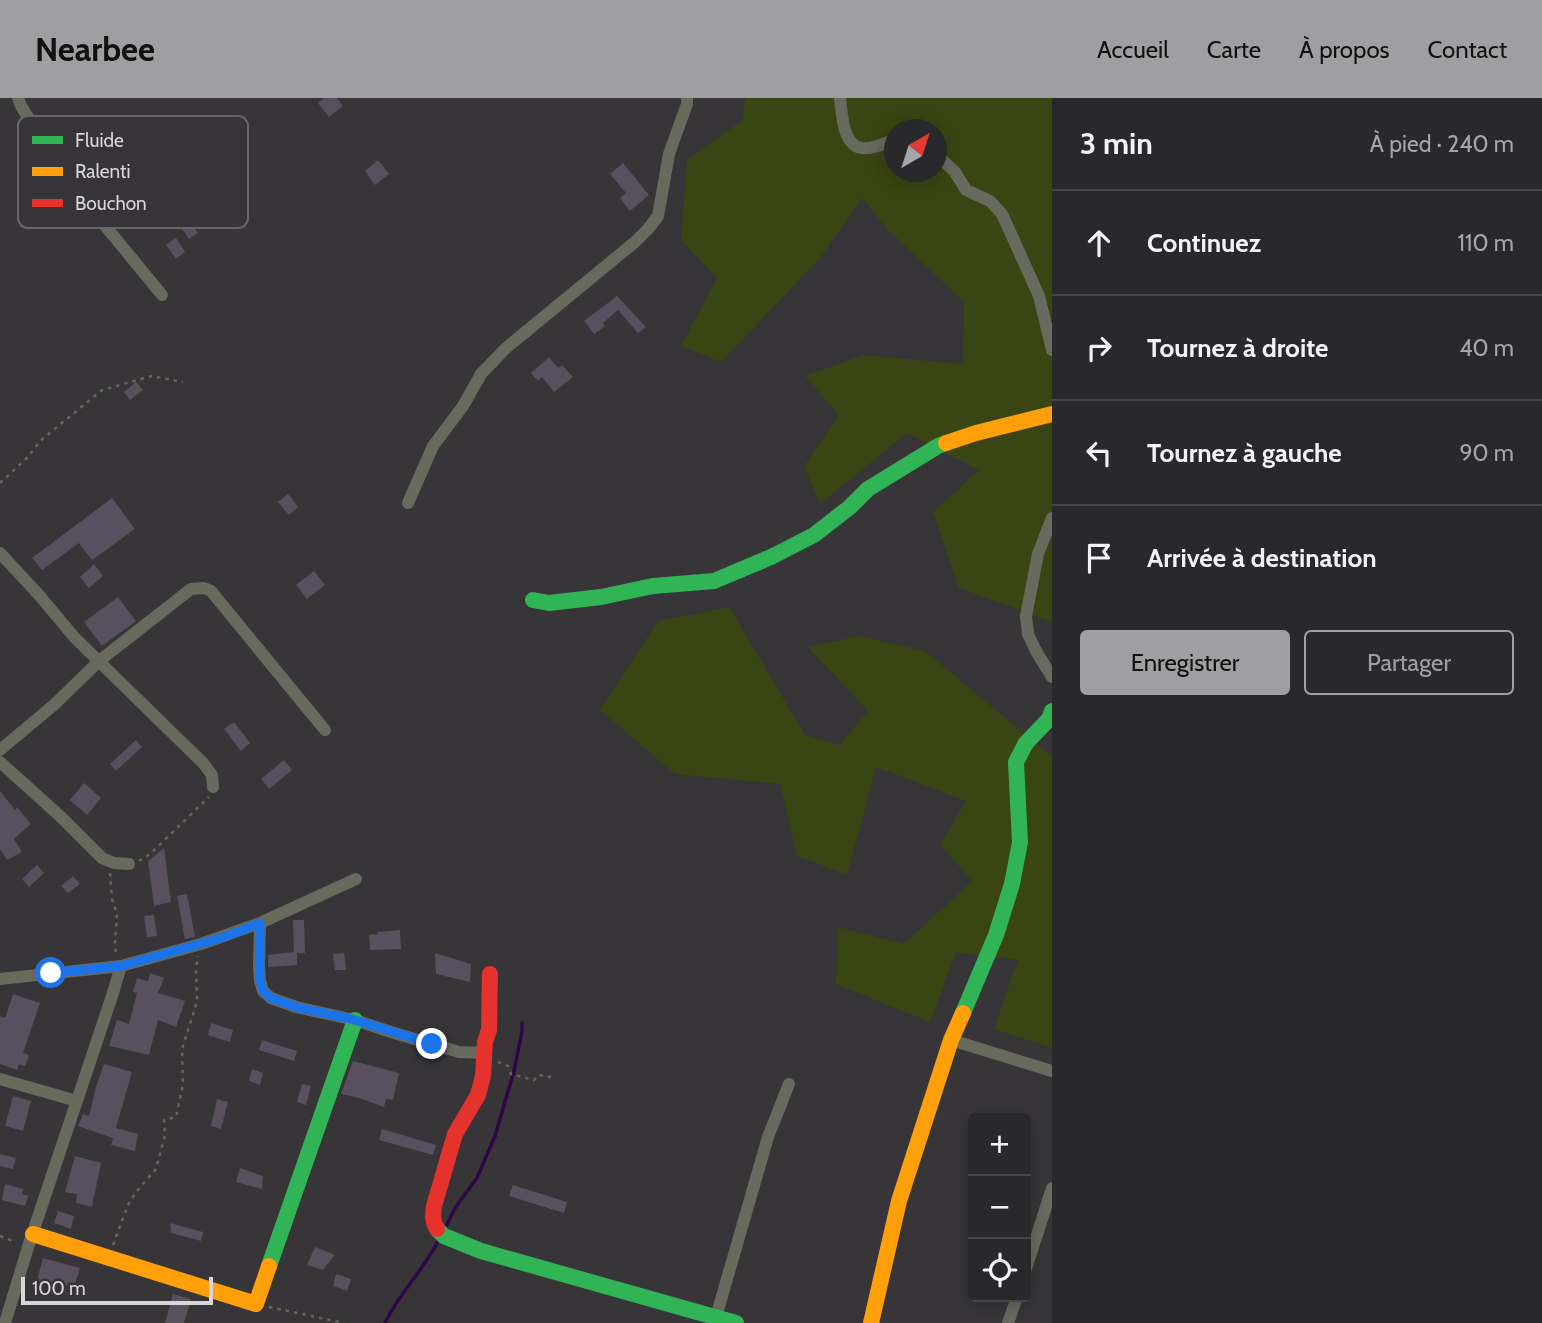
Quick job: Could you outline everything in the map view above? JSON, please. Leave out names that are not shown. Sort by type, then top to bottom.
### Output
[{"type":"street","points":[[18,98],[27,116]]},
{"type":"street","points":[[408,503],[433,446],[463,406],[481,374],[506,348],[635,242],[658,216],[669,154],[687,98]]},
{"type":"street","points":[[840,98],[847,137],[853,144],[862,148],[884,144]]},
{"type":"street","points":[[947,164],[967,190],[990,201],[1002,214],[1039,296],[1052,350]]},
{"type":"street","points":[[107,228],[162,295]]},
{"type":"street","points":[[533,600],[549,603],[588,599],[653,586],[714,581],[814,535],[868,489],[938,446],[976,433],[1052,414]]},
{"type":"street","points":[[1052,518],[1038,554],[1026,617],[1028,634],[1052,677]]},
{"type":"street","points":[[0,553],[67,630],[203,763],[212,775],[213,787]]},
{"type":"street","points":[[0,750],[55,704],[99,661],[191,589],[204,588],[211,591],[325,730]]},
{"type":"street","points":[[871,1323],[899,1201],[951,1040],[996,935],[1012,884],[1020,842],[1016,762],[1026,743],[1049,719],[1052,711]]},
{"type":"street","points":[[0,762],[102,858],[114,863],[129,864]]},
{"type":"street","points":[[0,979],[121,966],[201,944],[260,923],[356,879]]},
{"type":"street","points":[[260,923],[260,981],[263,991],[271,998],[459,1052],[484,1053]]},
{"type":"street","points":[[5,1323],[121,966]]},
{"type":"street","points":[[490,975],[489,1030],[483,1076],[478,1095],[456,1134],[434,1206],[434,1224],[442,1234],[481,1251],[736,1323]]},
{"type":"street","points":[[31,1241],[107,1258],[256,1304],[355,1020]]},
{"type":"street","points":[[951,1040],[1052,1071]]},
{"type":"street","points":[[0,1079],[77,1101]]},
{"type":"street","points":[[716,1317],[768,1137],[789,1084]]},
{"type":"street","points":[[1031,1253],[1052,1188]]},
{"type":"street","points":[[1009,1323],[1015,1302]]},
{"type":"path","points":[[0,483],[28,457],[40,441],[102,390],[152,376],[183,382]]},
{"type":"path","points":[[129,864],[150,854],[209,797],[213,787]]},
{"type":"path","points":[[102,858],[111,874],[112,899],[117,914],[115,943],[121,966]]},
{"type":"path","points":[[107,1258],[128,1205],[156,1169],[165,1135],[164,1120],[176,1117],[183,1084],[182,1049],[197,1002],[196,969],[201,944]]},
{"type":"path","points":[[512,1074],[534,1080],[538,1075],[551,1077]]},
{"type":"path","points":[[0,1236],[31,1241]]},
{"type":"path","points":[[271,1308],[344,1323]]},
{"type":"green space","points":[[745,98],[1052,98],[1052,622],[959,588],[933,512],[979,470],[907,433],[820,504],[804,466],[839,415],[805,376],[863,355],[963,364],[964,302],[889,231],[862,198],[820,258],[721,362],[681,346],[717,278],[681,240],[687,160],[743,120]]},
{"type":"green space","points":[[729,607],[805,735],[840,745],[868,711],[808,647],[859,636],[925,651],[1052,757],[1052,1048],[994,1029],[1018,960],[956,952],[930,1022],[836,984],[838,927],[904,944],[972,881],[940,845],[966,801],[876,767],[847,875],[797,856],[780,784],[675,774],[600,710],[658,621]]},
{"type":"building","points":[[324,98],[337,98],[343,106],[329,117],[318,103]]},
{"type":"building","points":[[378,160],[389,174],[375,185],[365,171]]},
{"type":"building","points":[[623,163],[649,195],[630,211],[620,198],[626,193],[610,174]]},
{"type":"building","points":[[182,228],[194,228],[198,233],[189,239]]},
{"type":"building","points":[[176,238],[185,252],[176,259],[166,245]]},
{"type":"building","points":[[617,296],[646,327],[638,333],[618,310],[603,323],[605,326],[594,334],[584,321]]},
{"type":"building","points":[[549,357],[558,368],[562,365],[573,377],[554,392],[542,377],[538,381],[531,373]]},
{"type":"building","points":[[136,382],[143,390],[130,400],[124,392]]},
{"type":"building","points":[[288,494],[298,507],[289,515],[278,502]]},
{"type":"building","points":[[112,498],[135,529],[92,560],[79,543],[42,570],[32,558]]},
{"type":"building","points":[[94,564],[103,576],[89,588],[80,577]]},
{"type":"building","points":[[314,571],[325,585],[307,599],[296,585]]},
{"type":"building","points":[[118,597],[136,621],[102,646],[84,622]]},
{"type":"building","points":[[234,722],[250,743],[241,751],[224,729]]},
{"type":"building","points":[[136,740],[142,747],[116,771],[110,764]]},
{"type":"building","points":[[284,760],[292,770],[269,789],[261,779]]},
{"type":"building","points":[[84,783],[101,798],[87,815],[70,800]]},
{"type":"building","points":[[0,791],[31,824],[14,839],[22,852],[7,860],[0,849]]},
{"type":"building","points":[[164,848],[171,902],[154,906],[148,861]]},
{"type":"building","points":[[37,865],[44,873],[29,887],[22,879]]},
{"type":"building","points":[[73,876],[80,884],[68,893],[61,886]]},
{"type":"building","points":[[187,894],[195,937],[185,939],[177,896]]},
{"type":"building","points":[[154,915],[157,936],[147,937],[144,916]]},
{"type":"building","points":[[293,920],[304,920],[305,953],[297,953],[297,965],[268,967],[268,955],[294,952]]},
{"type":"building","points":[[400,930],[401,949],[370,950],[369,935]]},
{"type":"building","points":[[344,953],[346,970],[335,970],[333,954]]},
{"type":"building","points":[[435,953],[471,964],[470,982],[436,974]]},
{"type":"building","points":[[150,973],[164,978],[158,993],[185,1001],[176,1027],[158,1020],[149,1055],[109,1046],[117,1020],[129,1024],[137,993],[133,992],[137,978],[148,981]]},
{"type":"building","points":[[13,994],[40,1003],[23,1053],[29,1055],[25,1066],[19,1064],[17,1070],[0,1064],[0,1016],[5,1018]]},
{"type":"building","points":[[211,1023],[233,1030],[230,1042],[208,1035]]},
{"type":"building","points":[[262,1040],[297,1051],[294,1061],[259,1050]]},
{"type":"building","points":[[353,1061],[399,1073],[393,1100],[386,1099],[384,1107],[341,1094]]},
{"type":"building","points":[[104,1064],[132,1072],[116,1128],[138,1134],[135,1151],[111,1145],[113,1138],[78,1126],[83,1114],[89,1116]]},
{"type":"building","points":[[252,1069],[263,1073],[260,1085],[249,1081]]},
{"type":"building","points":[[302,1084],[311,1086],[306,1105],[297,1102]]},
{"type":"building","points":[[13,1096],[31,1101],[23,1131],[5,1126]]},
{"type":"building","points":[[217,1099],[228,1102],[221,1129],[211,1126]]},
{"type":"building","points":[[382,1129],[436,1145],[433,1155],[379,1140]]},
{"type":"building","points":[[0,1154],[16,1158],[13,1169],[0,1166]]},
{"type":"building","points":[[75,1156],[101,1163],[92,1207],[76,1203],[77,1194],[65,1192]]},
{"type":"building","points":[[240,1168],[263,1176],[262,1189],[236,1182]]},
{"type":"building","points":[[5,1184],[23,1189],[22,1194],[28,1196],[25,1206],[2,1200]]},
{"type":"building","points":[[513,1185],[567,1202],[564,1213],[509,1196]]},
{"type":"building","points":[[58,1211],[74,1216],[71,1229],[54,1223]]},
{"type":"building","points":[[170,1223],[203,1232],[201,1241],[171,1233]]},
{"type":"building","points":[[315,1247],[335,1255],[323,1270],[307,1265]]},
{"type":"building","points":[[43,1258],[80,1268],[74,1287],[37,1280]]},
{"type":"building","points":[[336,1274],[351,1279],[347,1291],[333,1286]]},
{"type":"building","points":[[173,1294],[191,1299],[184,1323],[165,1323]]},
{"type":"waterway","points":[[444,1231],[455,1208],[477,1178],[495,1136],[514,1071],[522,1023]]},
{"type":"waterway","points":[[385,1323],[438,1241]]},
{"type":"traffic: fast","points":[[533,600],[549,603],[601,597],[653,586],[714,581],[814,535],[868,489],[946,443]]},
{"type":"traffic: fast","points":[[963,1013],[996,935],[1012,884],[1020,842],[1016,762],[1026,743],[1049,719],[1052,711]]},
{"type":"traffic: fast","points":[[269,1266],[355,1020]]},
{"type":"traffic: fast","points":[[437,1229],[444,1236],[481,1251],[736,1323]]},
{"type":"traffic: slow","points":[[946,443],[1052,414]]},
{"type":"traffic: slow","points":[[871,1323],[899,1201],[951,1040],[963,1013]]},
{"type":"traffic: slow","points":[[33,1234],[256,1304],[269,1266]]},
{"type":"traffic: jam","points":[[437,1229],[433,1215],[434,1206],[455,1134],[478,1095],[483,1076],[485,1042],[489,1030],[490,974]]},
{"type":"route","points":[[51,973],[121,966],[224,937],[260,923],[260,981],[263,991],[271,998],[432,1044]]}]
